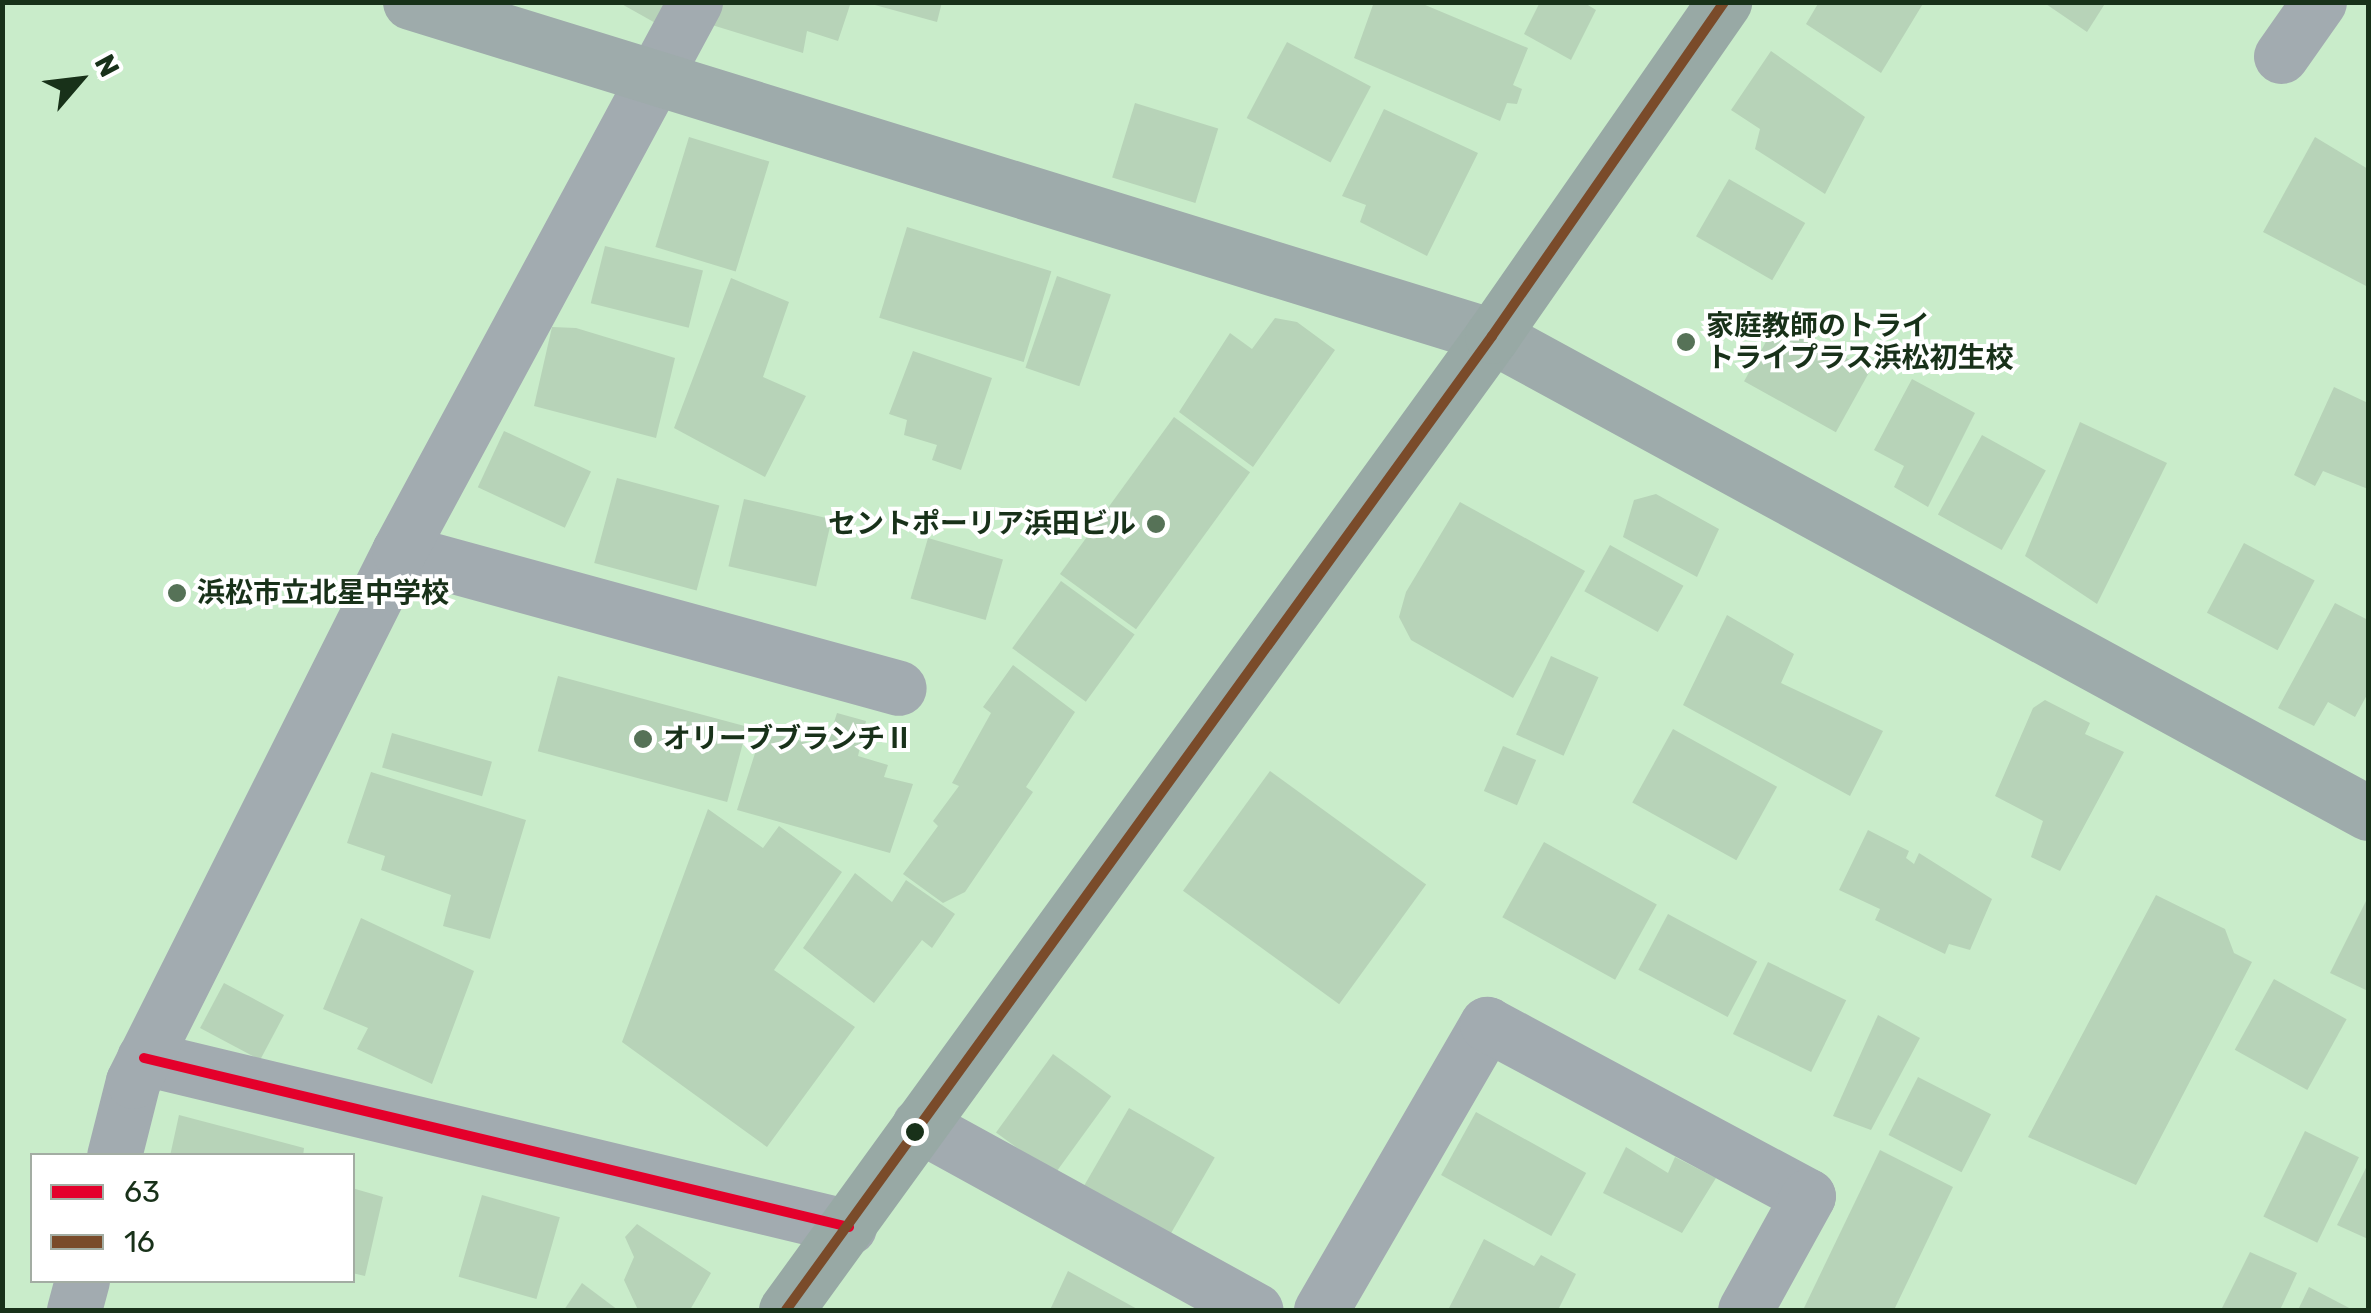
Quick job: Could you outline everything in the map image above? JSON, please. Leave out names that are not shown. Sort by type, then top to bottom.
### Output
[{"type":"highway","points":[[786,1310],[1492,336],[1724,2]]},
{"type":"street","points":[[410,2],[1492,336],[2368,814]]},
{"type":"street","points":[[115,1153],[144,1058],[399,551],[695,2]]},
{"type":"street","points":[[2281,56],[2320,2]]},
{"type":"street","points":[[399,551],[899,688]]},
{"type":"street","points":[[1321,1310],[1487,1024],[1808,1196],[1745,1310]]},
{"type":"street","points":[[144,1058],[848,1226]]},
{"type":"street","points":[[918,1125],[1255,1310]]},
{"type":"street","points":[[74,1310],[81,1283]]},
{"type":"building","points":[[618,2],[670,2],[659,25]]},
{"type":"building","points":[[704,2],[851,2],[838,41],[807,31],[803,53],[699,21]]},
{"type":"building","points":[[864,2],[942,2],[937,22]]},
{"type":"building","points":[[1374,2],[1418,2],[1528,48],[1513,85],[1522,89],[1517,104],[1507,103],[1500,121],[1354,58]]},
{"type":"building","points":[[1540,2],[1583,2],[1596,10],[1571,60],[1524,34]]},
{"type":"building","points":[[1819,2],[1924,2],[1881,73],[1806,24]]},
{"type":"building","points":[[2043,2],[2106,2],[2087,32]]},
{"type":"building","points":[[1287,42],[1371,87],[1331,163],[1247,118]]},
{"type":"building","points":[[1771,51],[1865,117],[1825,194],[1755,149],[1760,129],[1731,110]]},
{"type":"building","points":[[1135,103],[1218,128],[1195,203],[1112,178]]},
{"type":"building","points":[[1384,109],[1478,153],[1427,256],[1360,222],[1366,205],[1342,196]]},
{"type":"building","points":[[689,137],[769,162],[736,272],[655,247]]},
{"type":"building","points":[[2315,137],[2368,169],[2368,287],[2263,232]]},
{"type":"building","points":[[1729,179],[1805,223],[1772,280],[1696,236]]},
{"type":"building","points":[[907,227],[1051,271],[1024,362],[879,318]]},
{"type":"building","points":[[605,246],[703,270],[689,328],[591,303]]},
{"type":"building","points":[[1057,276],[1111,295],[1079,386],[1025,368]]},
{"type":"building","points":[[731,278],[789,302],[763,377],[806,396],[765,477],[674,428]]},
{"type":"building","points":[[1275,318],[1297,322],[1335,350],[1253,467],[1179,412],[1230,333],[1252,349]]},
{"type":"building","points":[[1778,320],[1870,371],[1836,432],[1744,381]]},
{"type":"building","points":[[552,327],[576,328],[675,358],[656,438],[534,406]]},
{"type":"building","points":[[913,351],[992,378],[961,470],[932,460],[937,445],[904,435],[907,420],[889,414]]},
{"type":"building","points":[[1912,379],[1975,413],[1928,507],[1894,487],[1904,466],[1874,450]]},
{"type":"building","points":[[2334,387],[2368,403],[2368,489],[2323,471],[2315,486],[2294,475]]},
{"type":"building","name":"セントポーリア浜田ビル","points":[[1174,417],[1250,472],[1136,629],[1060,574]]},
{"type":"building","points":[[2080,422],[2167,463],[2097,604],[2025,556]]},
{"type":"building","points":[[504,431],[591,472],[565,528],[478,487]]},
{"type":"building","points":[[1982,435],[2046,470],[2002,550],[1938,515]]},
{"type":"building","points":[[617,478],[719,505],[697,590],[594,563]]},
{"type":"building","points":[[1656,494],[1719,529],[1697,577],[1623,537],[1634,500]]},
{"type":"building","points":[[744,499],[832,519],[816,586],[728,566]]},
{"type":"building","points":[[1460,502],[1585,571],[1513,698],[1411,640],[1399,617],[1406,592]]},
{"type":"building","points":[[928,538],[1003,559],[986,620],[911,599]]},
{"type":"building","points":[[2244,543],[2315,581],[2278,650],[2207,613]]},
{"type":"building","points":[[1610,545],[1683,586],[1658,632],[1584,591]]},
{"type":"building","points":[[1061,581],[1135,634],[1086,702],[1012,648]]},
{"type":"building","points":[[2335,603],[2368,620],[2368,693],[2355,717],[2328,702],[2314,726],[2278,708]]},
{"type":"building","points":[[1727,615],[1794,654],[1781,683],[1883,731],[1850,796],[1683,705]]},
{"type":"building","points":[[1551,656],[1599,677],[1564,756],[1516,735]]},
{"type":"building","points":[[1013,665],[1075,712],[1026,787],[1033,792],[965,892],[943,903],[903,874],[938,826],[933,821],[959,786],[952,783],[991,713],[983,707]]},
{"type":"building","name":"オリーブブランチⅡ","points":[[558,676],[747,727],[727,802],[538,751]]},
{"type":"building","points":[[2045,700],[2090,723],[2085,734],[2124,752],[2060,871],[2031,857],[2043,821],[1995,796],[2033,708]]},
{"type":"building","points":[[837,713],[866,721],[858,756],[888,765],[884,777],[913,784],[890,853],[737,810],[762,731],[826,747]]},
{"type":"building","points":[[1673,729],[1777,787],[1736,860],[1632,802]]},
{"type":"building","points":[[392,733],[492,762],[482,796],[382,768]]},
{"type":"building","points":[[1503,746],[1536,760],[1517,805],[1484,791]]},
{"type":"building","points":[[1270,771],[1426,884],[1339,1004],[1183,891]]},
{"type":"building","points":[[371,772],[526,820],[490,939],[443,926],[451,895],[381,870],[385,856],[347,843]]},
{"type":"building","points":[[708,809],[763,848],[779,826],[842,872],[774,970],[855,1027],[767,1147],[622,1042]]},
{"type":"building","points":[[1868,830],[1909,851],[1906,858],[1914,864],[1919,853],[1992,899],[1970,950],[1949,944],[1945,954],[1875,920],[1880,909],[1839,890]]},
{"type":"building","points":[[1544,842],[1657,905],[1615,980],[1502,917]]},
{"type":"building","points":[[855,873],[892,902],[906,880],[955,914],[932,948],[922,940],[874,1003],[803,948]]},
{"type":"building","points":[[2156,895],[2225,929],[2234,953],[2252,962],[2136,1185],[2028,1137]]},
{"type":"building","points":[[2368,897],[2368,991],[2330,973]]},
{"type":"building","points":[[1668,914],[1757,961],[1728,1017],[1638,970]]},
{"type":"building","points":[[361,918],[474,971],[432,1084],[357,1049],[368,1028],[323,1009]]},
{"type":"building","points":[[1768,962],[1846,1000],[1811,1072],[1733,1034]]},
{"type":"building","points":[[2274,979],[2347,1019],[2307,1090],[2235,1050]]},
{"type":"building","points":[[224,983],[284,1015],[260,1060],[200,1028]]},
{"type":"building","points":[[1878,1015],[1920,1038],[1871,1130],[1833,1116]]},
{"type":"building","points":[[1053,1054],[1111,1096],[1054,1175],[996,1132]]},
{"type":"building","points":[[1918,1077],[1991,1114],[1962,1172],[1888,1135]]},
{"type":"building","points":[[1129,1108],[1215,1158],[1168,1238],[1082,1189]]},
{"type":"building","points":[[1476,1112],[1586,1173],[1551,1236],[1441,1175]]},
{"type":"building","points":[[179,1115],[304,1148],[303,1153],[171,1153]]},
{"type":"building","points":[[2305,1131],[2359,1157],[2317,1243],[2263,1216]]},
{"type":"building","points":[[1626,1147],[1668,1173],[1675,1157],[1716,1178],[1682,1233],[1603,1193]]},
{"type":"building","points":[[1880,1150],[1953,1187],[1894,1310],[1803,1310]]},
{"type":"building","points":[[2368,1164],[2368,1239],[2337,1225]]},
{"type":"building","points":[[355,1189],[383,1197],[365,1276],[355,1274]]},
{"type":"building","points":[[482,1195],[560,1217],[536,1299],[459,1277]]},
{"type":"building","points":[[637,1224],[711,1273],[690,1310],[638,1310],[624,1280],[634,1257],[625,1237]]},
{"type":"building","points":[[1484,1239],[1534,1266],[1541,1255],[1576,1274],[1558,1310],[1448,1310]]},
{"type":"building","points":[[2250,1252],[2297,1273],[2280,1310],[2221,1310]]},
{"type":"building","points":[[1068,1271],[1139,1310],[1050,1310]]},
{"type":"building","points":[[582,1283],[618,1310],[564,1310]]},
{"type":"building","points":[[2309,1287],[2353,1310],[2298,1310]]},
{"type":"transit line","name":"16","points":[[786,1310],[1492,336],[1724,2]]},
{"type":"transit line","name":"63","points":[[144,1058],[849,1227]]},
{"type":"place","name":"家庭教師のトライ トライプラス浜松初生校","points":[[1686,342]]},
{"type":"place","name":"セントポーリア浜田ビル","points":[[1156,524]]},
{"type":"place","name":"浜松市立北星中学校","points":[[177,593]]},
{"type":"place","name":"オリーブブランチⅡ","points":[[643,739]]}]
